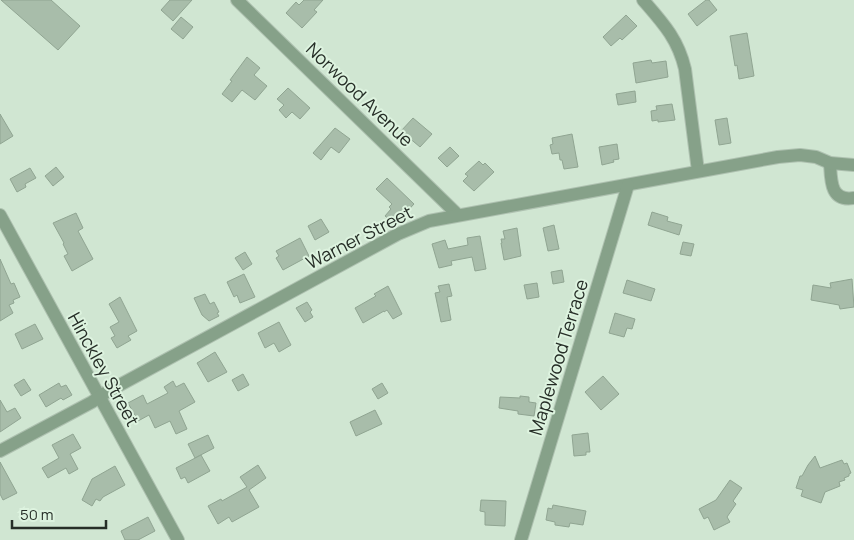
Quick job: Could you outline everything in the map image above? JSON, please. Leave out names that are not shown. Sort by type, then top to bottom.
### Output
[{"type":"street","name":"Norwood Avenue","points":[[237,0],[458,215]]},
{"type":"street","points":[[643,0],[671,33],[682,57],[698,171]]},
{"type":"street","name":"Warner Street","points":[[0,451],[406,230],[429,221],[698,171],[800,155],[816,157],[830,163],[854,165]]},
{"type":"street","points":[[830,163],[834,191],[838,196],[845,199],[854,198]]},
{"type":"street","name":"Maplewood Terrace","points":[[521,540],[628,185]]},
{"type":"street","name":"Hinckley Street","points":[[0,215],[178,540]]},
{"type":"building","points":[[1,0],[51,0],[80,26],[58,50]]},
{"type":"building","points":[[170,0],[192,0],[173,21],[161,10]]},
{"type":"building","points":[[304,0],[323,0],[314,10],[317,12],[302,28],[286,13],[296,2],[299,5]]},
{"type":"building","points":[[706,0],[709,0],[717,10],[697,26],[688,14]]},
{"type":"building","points":[[626,15],[637,26],[622,40],[620,38],[611,46],[603,37]]},
{"type":"building","points":[[181,17],[193,27],[183,39],[171,29]]},
{"type":"building","points":[[747,33],[754,76],[739,79],[730,36]]},
{"type":"building","points":[[247,57],[260,68],[254,75],[267,86],[255,100],[242,90],[232,102],[222,94]]},
{"type":"building","points":[[651,60],[652,63],[666,61],[668,77],[636,83],[633,63]]},
{"type":"building","points":[[288,88],[310,108],[300,119],[292,112],[286,118],[279,110],[284,105],[277,99]]},
{"type":"building","points":[[635,91],[636,102],[618,105],[616,94]]},
{"type":"building","points":[[672,104],[675,120],[652,121],[651,111],[657,110],[656,106]]},
{"type":"building","points":[[0,114],[13,136],[0,144]]},
{"type":"building","points":[[413,118],[432,134],[420,147],[401,131]]},
{"type":"building","points":[[727,118],[731,143],[719,145],[715,120]]},
{"type":"building","points":[[335,128],[350,139],[339,153],[331,147],[321,160],[313,153]]},
{"type":"building","points":[[572,134],[578,167],[564,169],[559,153],[552,154],[550,145],[553,144],[552,138]]},
{"type":"building","points":[[617,144],[619,159],[602,165],[599,147]]},
{"type":"building","points":[[450,147],[459,156],[447,167],[438,158]]},
{"type":"building","points":[[479,161],[483,165],[485,163],[494,172],[474,191],[463,181],[468,176],[465,174]]},
{"type":"building","points":[[56,167],[64,177],[53,186],[45,176]]},
{"type":"building","points":[[30,168],[36,178],[25,184],[26,187],[17,192],[10,179]]},
{"type":"building","points":[[387,178],[414,204],[400,219],[398,216],[392,222],[385,216],[391,209],[389,207],[392,204],[376,189]]},
{"type":"building","points":[[652,212],[668,217],[667,221],[682,225],[679,235],[648,225]]},
{"type":"building","points":[[76,213],[83,228],[78,231],[93,259],[72,271],[64,256],[68,254],[64,243],[53,223]]},
{"type":"building","points":[[321,219],[329,232],[315,240],[308,226]]},
{"type":"building","points":[[554,225],[559,249],[548,251],[543,228]]},
{"type":"building","points":[[517,228],[521,256],[504,260],[501,243],[501,239],[505,239],[503,231]]},
{"type":"building","points":[[480,236],[486,269],[475,271],[472,257],[451,261],[452,265],[439,268],[432,244],[445,240],[448,249],[468,245],[467,238]]},
{"type":"building","points":[[300,238],[309,256],[283,270],[276,258],[279,256],[276,251]]},
{"type":"building","points":[[683,242],[694,244],[691,256],[680,254]]},
{"type":"building","points":[[245,252],[252,264],[243,270],[235,258]]},
{"type":"building","points":[[0,259],[11,284],[14,283],[20,297],[13,300],[14,303],[9,305],[13,313],[0,321]]},
{"type":"building","points":[[562,270],[564,282],[553,284],[551,272]]},
{"type":"building","points":[[244,274],[255,297],[240,303],[237,295],[234,297],[227,282]]},
{"type":"building","points":[[852,279],[854,307],[840,309],[839,305],[811,300],[813,285],[831,288],[830,283]]},
{"type":"building","points":[[627,280],[655,289],[651,301],[623,293]]},
{"type":"building","points":[[537,283],[539,297],[527,299],[524,285]]},
{"type":"building","points":[[449,284],[452,296],[447,297],[451,320],[441,322],[435,293],[440,292],[438,286]]},
{"type":"building","points":[[388,286],[402,314],[393,319],[387,310],[363,323],[355,308],[376,296],[374,294]]},
{"type":"building","points":[[205,294],[210,304],[214,302],[219,312],[217,313],[219,316],[209,321],[202,315],[194,298]]},
{"type":"building","points":[[120,297],[137,331],[128,336],[131,340],[117,348],[111,338],[115,336],[110,327],[119,322],[109,304]]},
{"type":"building","points":[[307,302],[312,310],[310,312],[313,317],[305,322],[296,308]]},
{"type":"building","points":[[615,313],[635,319],[632,329],[627,328],[624,337],[609,333]]},
{"type":"building","points":[[279,322],[291,345],[279,352],[274,343],[265,348],[258,333]]},
{"type":"building","points":[[35,324],[43,339],[22,349],[15,334]]},
{"type":"building","points":[[215,352],[227,372],[208,382],[197,363]]},
{"type":"building","points":[[243,374],[249,385],[238,391],[232,380]]},
{"type":"building","points":[[603,376],[619,394],[601,410],[585,392]]},
{"type":"building","points":[[24,379],[31,390],[21,396],[14,385]]},
{"type":"building","points":[[173,381],[176,387],[184,383],[195,402],[179,411],[187,429],[176,434],[170,421],[155,428],[149,415],[138,421],[128,403],[143,395],[147,404],[168,393],[164,387]]},
{"type":"building","points":[[59,383],[61,387],[66,385],[72,395],[63,400],[61,398],[46,407],[39,395]]},
{"type":"building","points":[[382,383],[388,393],[378,399],[372,389]]},
{"type":"building","points":[[520,396],[529,397],[529,402],[536,403],[534,416],[518,414],[518,411],[499,408],[500,397],[520,398]]},
{"type":"building","points":[[0,400],[7,412],[15,408],[21,418],[0,432]]},
{"type":"building","points":[[375,410],[382,424],[356,436],[350,422]]},
{"type":"building","points":[[588,433],[590,452],[586,452],[586,455],[574,456],[572,435]]},
{"type":"building","points":[[73,434],[81,448],[70,454],[78,469],[69,474],[66,468],[48,478],[42,468],[59,458],[52,445]]},
{"type":"building","points":[[208,435],[214,448],[195,458],[188,444]]},
{"type":"building","points":[[201,455],[210,471],[188,483],[185,477],[181,479],[176,468]]},
{"type":"building","points":[[815,456],[820,468],[842,460],[844,464],[847,463],[851,473],[844,478],[845,480],[839,482],[840,486],[825,492],[821,503],[801,496],[803,490],[796,488],[800,476],[802,476]]},
{"type":"building","points":[[0,462],[17,493],[3,500],[0,494]]},
{"type":"building","points":[[258,465],[266,478],[249,490],[259,507],[232,522],[229,517],[218,524],[208,506],[221,499],[222,501],[247,487],[240,477]]},
{"type":"building","points":[[115,466],[125,485],[103,497],[100,501],[96,499],[92,506],[82,500],[92,479]]},
{"type":"building","points":[[730,480],[742,488],[733,501],[736,504],[727,517],[730,522],[714,530],[708,517],[704,519],[699,509],[716,500]]},
{"type":"building","points":[[481,500],[506,501],[505,526],[485,525],[485,512],[480,511]]},
{"type":"building","points":[[553,505],[586,511],[583,525],[570,523],[569,527],[555,525],[555,522],[546,520],[548,508],[552,509]]},
{"type":"building","points":[[148,517],[155,531],[138,540],[125,540],[121,531]]}]
